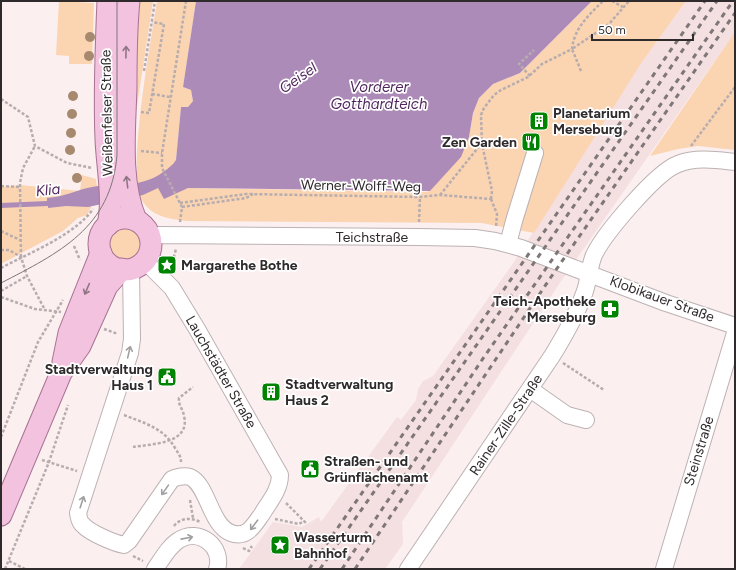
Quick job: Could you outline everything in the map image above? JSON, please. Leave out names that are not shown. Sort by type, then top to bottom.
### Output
[{"type":"main road","name":"Weißenfelser Straße","points":[[108,1],[106,53],[106,136],[110,210],[108,225]]},
{"type":"main road","name":"Weißenfelser Straße","points":[[127,5],[126,173],[129,200],[136,220]]},
{"type":"main road","points":[[1,515],[61,373],[69,334],[101,253],[99,240],[102,232],[108,225],[121,218],[136,220],[147,229],[150,237],[151,249],[133,266],[107,286],[80,346],[61,373]]},
{"type":"main road","points":[[101,253],[110,264],[133,266]]},
{"type":"street","points":[[502,243],[514,221],[535,153]]},
{"type":"street","points":[[677,164],[697,160],[735,162]]},
{"type":"street","name":"Rainer-Zille-Straße","points":[[408,569],[552,356],[575,315],[586,290],[588,273],[594,257],[611,230],[643,192],[677,164]]},
{"type":"street","name":"Teichstraße","points":[[150,237],[159,235],[474,238],[502,243],[588,273]]},
{"type":"street","points":[[133,266],[132,340],[130,353],[78,514],[79,521],[84,527],[116,544],[124,544],[129,541],[172,479],[182,476],[190,477],[197,482],[219,523],[226,531],[235,535],[246,534],[253,527],[276,492]]},
{"type":"street","name":"Lauchstädter Straße","points":[[133,266],[172,288],[280,475],[279,485],[276,492]]},
{"type":"street","name":"Klobikauer Straße","points":[[588,273],[666,303],[735,326]]},
{"type":"street","name":"Steinstraße","points":[[664,569],[735,333]]},
{"type":"street","points":[[530,389],[567,415],[586,420]]},
{"type":"street","points":[[155,569],[175,543],[190,536],[204,539],[216,548],[219,562],[217,569]]},
{"type":"path","points":[[180,224],[182,207],[162,168],[162,153],[186,1]]},
{"type":"path","points":[[581,70],[572,49],[573,40],[580,25],[603,1]]},
{"type":"path","points":[[612,1],[623,7]]},
{"type":"path","points":[[502,243],[497,214],[491,199],[492,191],[482,144],[482,115],[488,101],[501,90],[530,76],[542,64],[572,49],[609,24],[616,18],[629,1]]},
{"type":"path","points":[[138,112],[149,113],[164,24],[152,22]]},
{"type":"path","points":[[530,76],[519,64],[534,50]]},
{"type":"path","points":[[677,164],[735,88]]},
{"type":"path","points":[[152,94],[170,97]]},
{"type":"path","points":[[1,99],[28,117],[35,146],[23,168],[20,188],[21,257],[26,276],[45,310]]},
{"type":"path","points":[[440,195],[482,144]]},
{"type":"path","points":[[35,146],[67,163],[97,169]]},
{"type":"path","points":[[135,150],[162,153]]},
{"type":"path","points":[[1,186],[20,188]]},
{"type":"path","points":[[182,207],[246,198],[254,194]]},
{"type":"path","name":"Werner-Wolff-Weg","points":[[180,203],[254,194],[420,197],[440,195],[491,199]]},
{"type":"path","points":[[419,222],[420,197]]},
{"type":"path","points":[[1,268],[78,226],[86,219],[95,207]]},
{"type":"path","points":[[1,231],[20,240]]},
{"type":"path","points":[[1,250],[9,250],[21,257]]},
{"type":"path","points":[[1,291],[26,276]]},
{"type":"path","points":[[1,297],[35,309],[55,311],[38,342],[1,437]]},
{"type":"path","points":[[103,328],[132,340]]},
{"type":"path","points":[[552,356],[604,390]]},
{"type":"path","points":[[133,447],[171,441],[181,433],[184,426],[184,416],[180,407],[179,398],[193,387]]},
{"type":"path","points":[[5,569],[49,462],[70,398]]},
{"type":"path","points":[[112,410],[153,426],[164,433],[181,457],[182,476]]},
{"type":"path","points":[[26,455],[91,476]]},
{"type":"path","points":[[276,492],[307,524]]},
{"type":"path","points":[[9,561],[25,569]]},
{"type":"shaded area","points":[[59,1],[94,3],[92,64],[69,64],[69,56],[56,55]]},
{"type":"shaded area","points":[[134,1],[153,1],[134,126]]},
{"type":"shaded area","points":[[157,1],[196,1],[183,87],[191,90],[193,101],[188,107],[181,107],[176,161],[173,164],[188,188],[425,192],[430,191],[469,137],[473,113],[479,98],[493,84],[520,73],[592,1],[686,1],[642,62],[534,233],[482,223],[188,221],[158,215],[143,202],[138,188],[137,165],[141,106]]},
{"type":"shaded area","points":[[686,1],[735,1],[735,32],[559,284],[402,522],[403,544],[385,569],[239,569],[273,522],[302,527],[319,517],[321,522],[397,417],[401,420],[416,400],[418,389],[423,381],[433,376],[514,262],[642,62]]},
{"type":"shaded area","points":[[735,32],[735,150],[698,146],[650,156]]},
{"type":"shaded area","points":[[82,175],[96,179],[98,194],[87,215],[78,218],[63,231],[1,264],[1,187],[20,185],[80,191]]},
{"type":"shaded area","points":[[127,226],[140,231],[145,244],[140,257],[127,262],[114,257],[109,244],[114,231]]},
{"type":"water","name":"Vorderer Gotthardteich","points":[[196,1],[592,1],[520,73],[493,84],[479,98],[473,113],[469,137],[461,157],[430,191],[188,188],[164,199],[158,188],[143,195],[88,207],[66,206],[48,208],[48,206],[1,208],[1,203],[47,201],[47,198],[92,187],[143,182],[163,172],[173,164],[176,160],[181,107],[188,107],[193,101],[191,90],[183,87]]},
{"type":"tram line","points":[[1,283],[43,261],[62,249],[93,220],[104,202],[113,180],[117,155],[117,1]]},
{"type":"railway","points":[[309,569],[705,1]]},
{"type":"railway","points":[[320,569],[717,1]]},
{"type":"railway","points":[[342,569],[484,357],[733,1]]},
{"type":"railway","points":[[355,569],[551,277],[735,13]]},
{"type":"place","name":"Planetarium Merseburg","points":[[539,121]]},
{"type":"place","name":"Zen Garden","points":[[531,142]]},
{"type":"place","name":"Margarethe Bothe","points":[[167,265]]},
{"type":"place","name":"Teich-Apotheke Merseburg","points":[[610,309]]},
{"type":"place","name":"Stadtverwaltung Haus 1","points":[[167,377]]},
{"type":"place","name":"Stadtverwaltung Haus 2","points":[[271,392]]},
{"type":"place","name":"Straßen- und Grünflächenamt","points":[[310,469]]},
{"type":"place","name":"Wasserturm Bahnhof","points":[[280,545]]},
{"type":"water label","name":"Geisel","points":[[298,78]]},
{"type":"water label","name":"Klia","points":[[48,190]]}]
